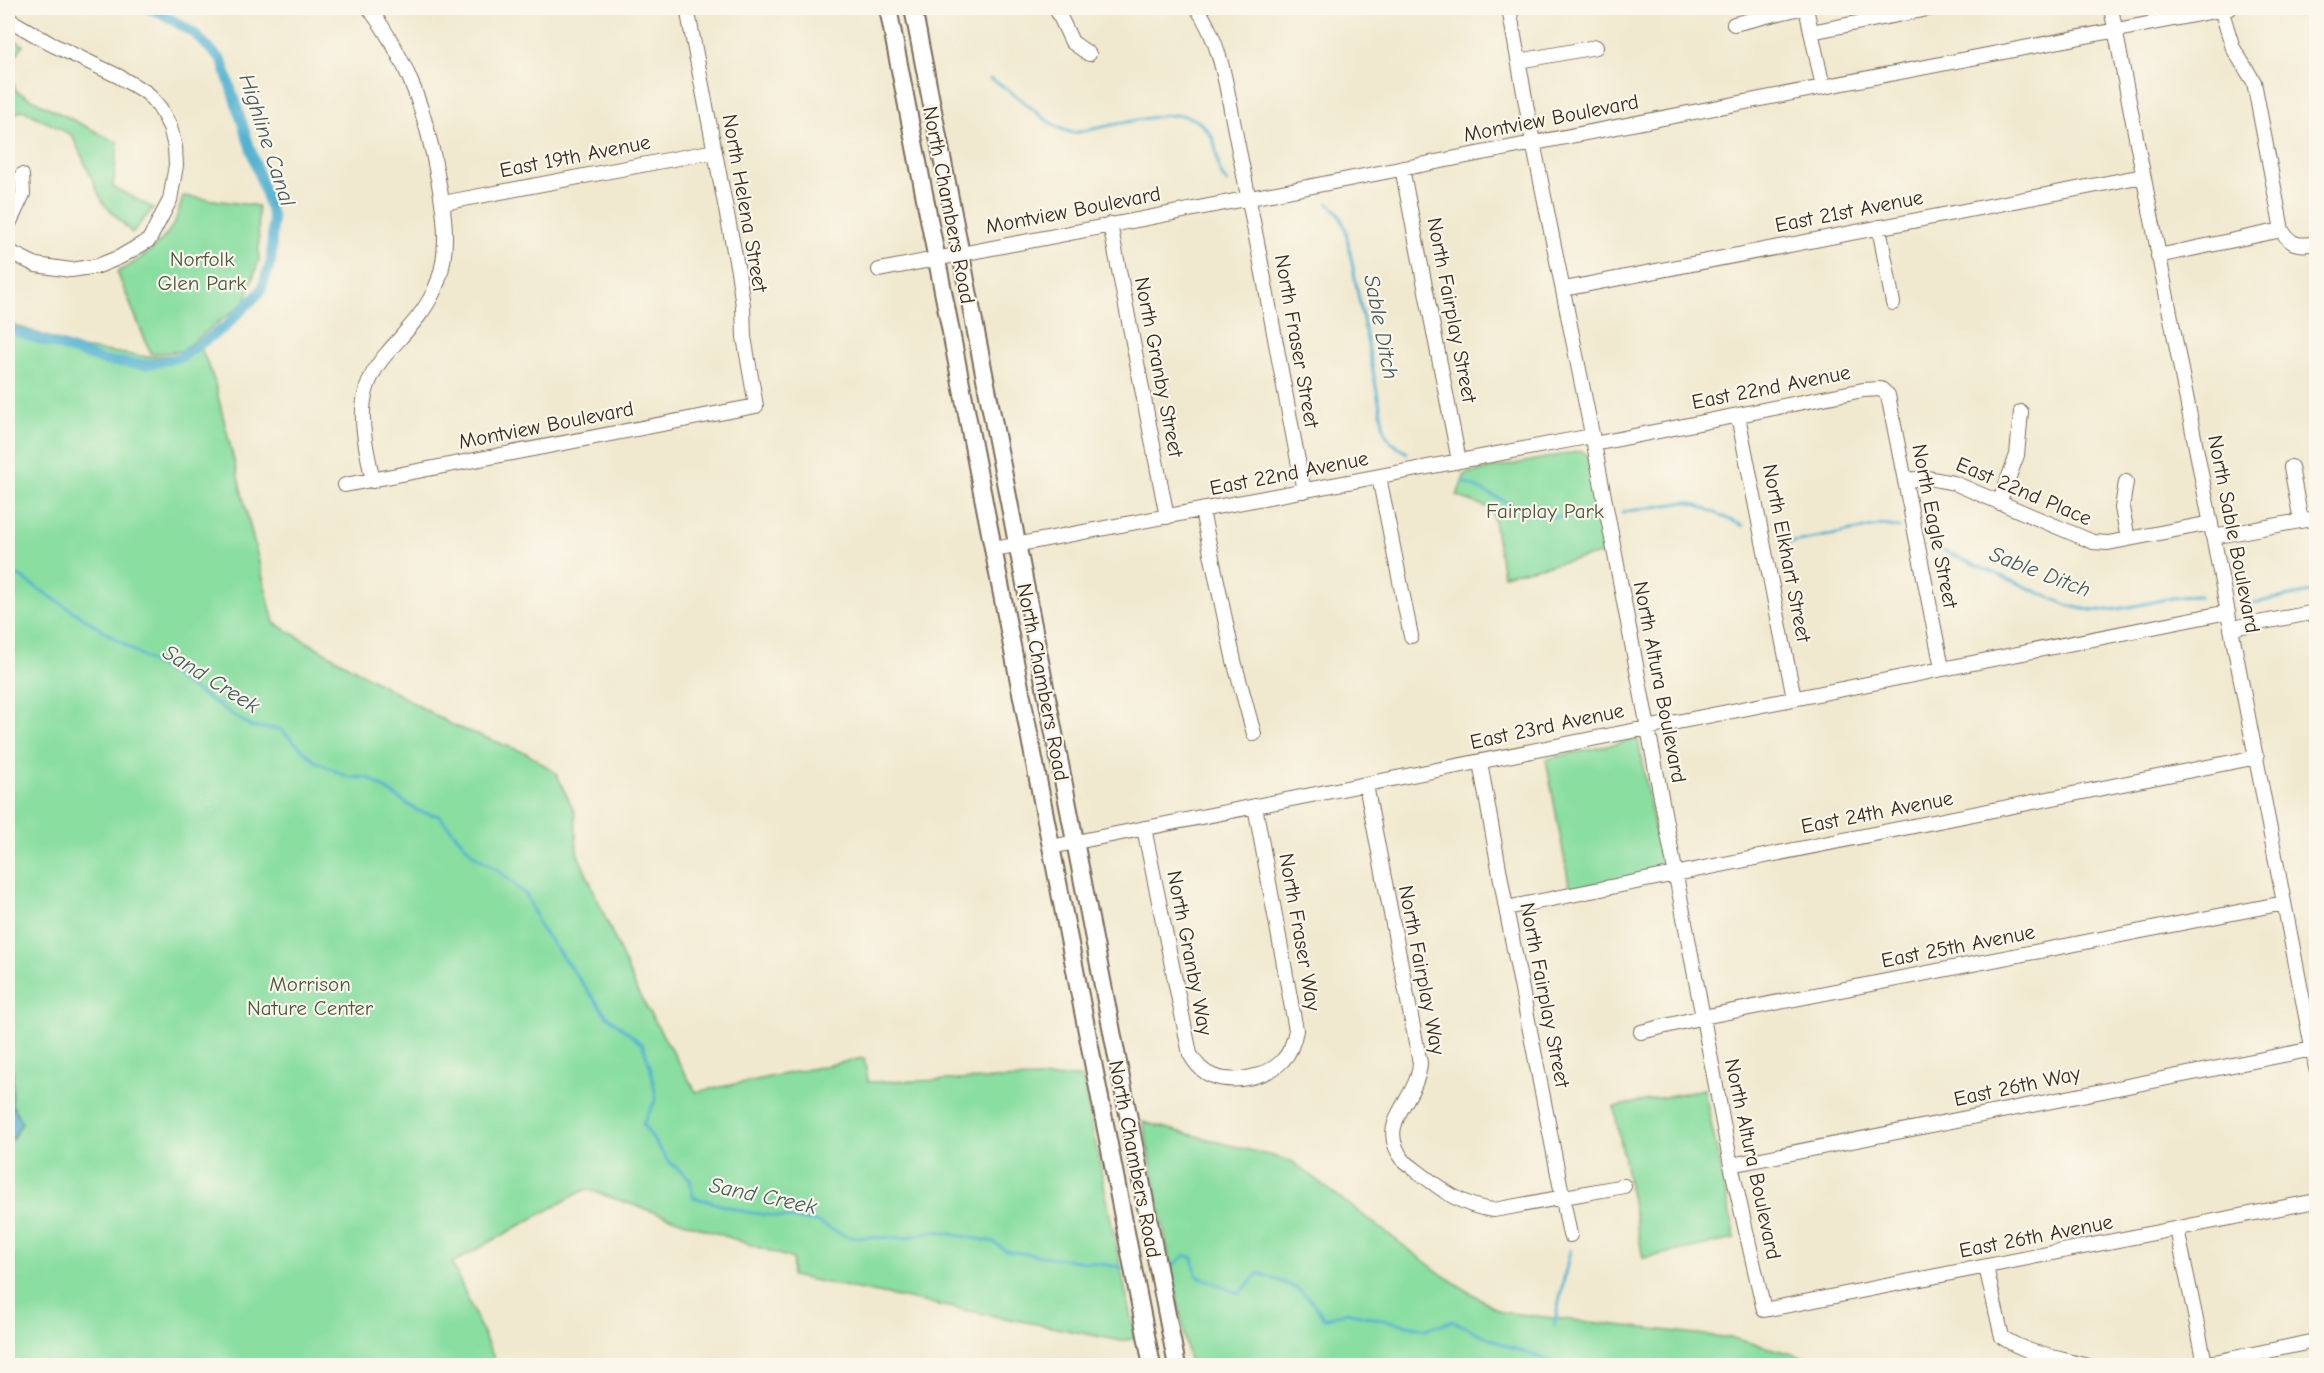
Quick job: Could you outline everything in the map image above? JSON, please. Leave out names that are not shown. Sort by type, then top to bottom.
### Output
[{"type":"main road","name":"North Chambers Road","points":[[888,8],[1152,1365]]},
{"type":"main road","name":"North Chambers Road","points":[[913,8],[1176,1365]]},
{"type":"street","points":[[369,8],[394,45],[419,98],[431,139],[443,203],[445,238],[443,261],[436,288],[413,325],[377,364],[364,393],[363,430],[372,481]]},
{"type":"street","name":"North Helena Street","points":[[687,8],[738,272],[743,306],[744,337],[756,406]]},
{"type":"street","points":[[1056,8],[1072,42],[1089,54]]},
{"type":"street","name":"North Fraser Street","points":[[1197,8],[1214,38],[1249,198],[1304,491]]},
{"type":"street","name":"North Altura Boulevard","points":[[1509,8],[1533,142],[1564,290],[1648,727],[1674,874],[1731,1165],[1764,1311]]},
{"type":"street","points":[[1734,24],[1800,8]]},
{"type":"street","points":[[1806,8],[1823,87]]},
{"type":"street","points":[[1811,32],[1865,14],[1933,8]]},
{"type":"street","name":"North Sable Boulevard","points":[[2111,8],[2316,1068]]},
{"type":"street","points":[[2226,8],[2233,48],[2254,82],[2282,230],[2289,241],[2295,244],[2302,246],[2316,243]]},
{"type":"street","name":"Montview Boulevard","points":[[879,270],[2115,30],[2175,13],[2226,8]]},
{"type":"street","points":[[8,19],[51,44],[140,88],[160,108],[170,129],[175,147],[176,165],[168,206],[149,240],[109,263],[71,270],[36,265],[8,251]]},
{"type":"street","points":[[1519,62],[1596,47]]},
{"type":"street","name":"East 19th Avenue","points":[[443,203],[715,151]]},
{"type":"street","name":"North Fairplay Street","points":[[1402,168],[1459,461]]},
{"type":"street","points":[[8,226],[23,194],[22,175]]},
{"type":"street","name":"East 21st Avenue","points":[[1564,290],[2143,176]]},
{"type":"street","name":"North Granby Street","points":[[1110,224],[1167,517]]},
{"type":"street","points":[[1879,227],[1893,303]]},
{"type":"street","points":[[2158,256],[2282,230]]},
{"type":"street","name":"East 22nd Avenue","points":[[994,549],[1459,461],[1738,416],[1863,390],[1877,388],[1886,392]]},
{"type":"street","name":"North Eagle Street","points":[[1886,392],[1942,668]]},
{"type":"street","name":"Montview Boulevard","points":[[345,485],[756,406]]},
{"type":"street","points":[[1999,503],[2016,463],[2021,412]]},
{"type":"street","name":"North Elkhart Street","points":[[1738,416],[1794,698]]},
{"type":"street","points":[[2291,467],[2301,521]]},
{"type":"street","points":[[1379,477],[1411,636]]},
{"type":"street","name":"East 22nd Place","points":[[1905,480],[1941,479],[2093,542],[2108,543],[2211,523]]},
{"type":"street","name":"East 22nd Place","points":[[2126,482],[2122,508],[2128,539]]},
{"type":"street","points":[[1202,511],[1234,661],[1254,734]]},
{"type":"street","points":[[2213,537],[2316,518]]},
{"type":"street","name":"East 23rd Avenue","points":[[1051,847],[2228,612]]},
{"type":"street","points":[[2232,628],[2316,612]]},
{"type":"street","name":"East 24th Avenue","points":[[1506,908],[2257,757]]},
{"type":"street","name":"North Fairplay Street","points":[[1480,762],[1570,1235]]},
{"type":"street","name":"North Fairplay Way","points":[[1366,785],[1420,1064],[1416,1083],[1395,1119],[1394,1143]]},
{"type":"street","name":"North Fraser Way","points":[[1248,1077],[1266,1073],[1281,1063],[1288,1053],[1296,1030],[1255,806]]},
{"type":"street","name":"North Granby Way","points":[[1144,828],[1190,1054],[1199,1067],[1210,1075],[1227,1079],[1248,1077]]},
{"type":"street","name":"East 25th Avenue","points":[[1641,1032],[1703,1017],[2284,903]]},
{"type":"street","name":"East 26th Way","points":[[1731,1165],[2313,1049]]},
{"type":"street","points":[[1379,1146],[1394,1143],[1404,1161],[1460,1201],[1473,1207],[1494,1210],[1624,1186]]},
{"type":"street","name":"East 26th Avenue","points":[[1764,1311],[2316,1202]]},
{"type":"street","points":[[2176,1229],[2200,1364],[2316,1341]]},
{"type":"street","points":[[1986,1268],[2002,1336],[2027,1349],[2088,1365]]},
{"type":"green space","points":[[8,35],[23,45],[8,68]]},
{"type":"green space","points":[[8,68],[16,91],[118,143],[113,187],[153,208],[132,233],[103,203],[72,135],[23,110],[8,116]]},
{"type":"green space","name":"Norfolk Glen Park","points":[[183,196],[258,206],[259,260],[245,302],[181,351],[151,354],[117,272],[143,257],[159,243],[176,219]]},
{"type":"green space","name":"Morrison Nature Center","points":[[8,323],[80,348],[148,357],[181,354],[198,341],[214,380],[274,623],[452,725],[526,753],[556,773],[575,813],[577,852],[638,993],[696,1092],[864,1058],[868,1082],[1082,1077],[1135,1338],[1122,1341],[791,1276],[793,1259],[586,1189],[452,1263],[497,1365],[8,1366]]},
{"type":"green space","name":"Fairplay Park","points":[[1581,451],[1587,455],[1606,553],[1503,575],[1492,509],[1457,496],[1465,474]]},
{"type":"green space","points":[[1638,739],[1662,871],[1570,889],[1546,759]]},
{"type":"green space","points":[[1704,1089],[1735,1239],[1643,1258],[1614,1107]]},
{"type":"green space","points":[[1143,1122],[1291,1161],[1444,1276],[1501,1312],[1732,1338],[1834,1365],[1190,1365]]},
{"type":"water","points":[[13,1070],[12,1104],[22,1123],[12,1140],[8,1136],[8,1071]]},
{"type":"waterway","name":"Highline Canal","points":[[8,329],[105,361],[147,365],[181,357],[225,327],[261,291],[271,261],[273,218],[222,61],[194,33],[161,13],[148,8]]},
{"type":"waterway","name":"Sable Ditch","points":[[990,79],[1012,92],[1042,117],[1063,130],[1074,133],[1164,116],[1176,115],[1194,119],[1211,135],[1221,173],[1227,182]]},
{"type":"waterway","name":"Sable Ditch","points":[[1328,203],[1337,211],[1345,227],[1385,433],[1392,443],[1407,453]]},
{"type":"waterway","name":"Sable Ditch","points":[[1464,482],[1532,514],[1556,517],[1595,515]]},
{"type":"waterway","name":"Sable Ditch","points":[[1623,512],[1686,502],[1698,505],[1743,526]]},
{"type":"waterway","name":"Sable Ditch","points":[[1783,544],[1884,525],[1899,528]]},
{"type":"waterway","name":"Sable Ditch","points":[[1942,550],[2067,605],[2085,609],[2118,609],[2166,599],[2200,596]]},
{"type":"waterway","name":"Sand Creek","points":[[8,569],[252,727],[280,729],[315,761],[348,777],[369,778],[418,811],[439,816],[474,855],[499,871],[527,896],[540,927],[606,1015],[643,1045],[652,1073],[656,1099],[643,1124],[668,1161],[690,1179],[693,1197],[746,1212],[816,1222],[848,1237],[905,1238],[935,1231],[994,1242],[1006,1251],[1128,1268]]},
{"type":"waterway","name":"Sable Ditch","points":[[2253,603],[2316,591]]},
{"type":"waterway","points":[[1554,1326],[1570,1250]]},
{"type":"waterway","name":"Sand Creek","points":[[1164,1268],[1172,1267],[1185,1255],[1193,1258],[1196,1275],[1239,1294],[1258,1273],[1288,1284],[1311,1300],[1324,1319],[1346,1312],[1426,1329],[1452,1321],[1507,1346],[1565,1366]]}]
